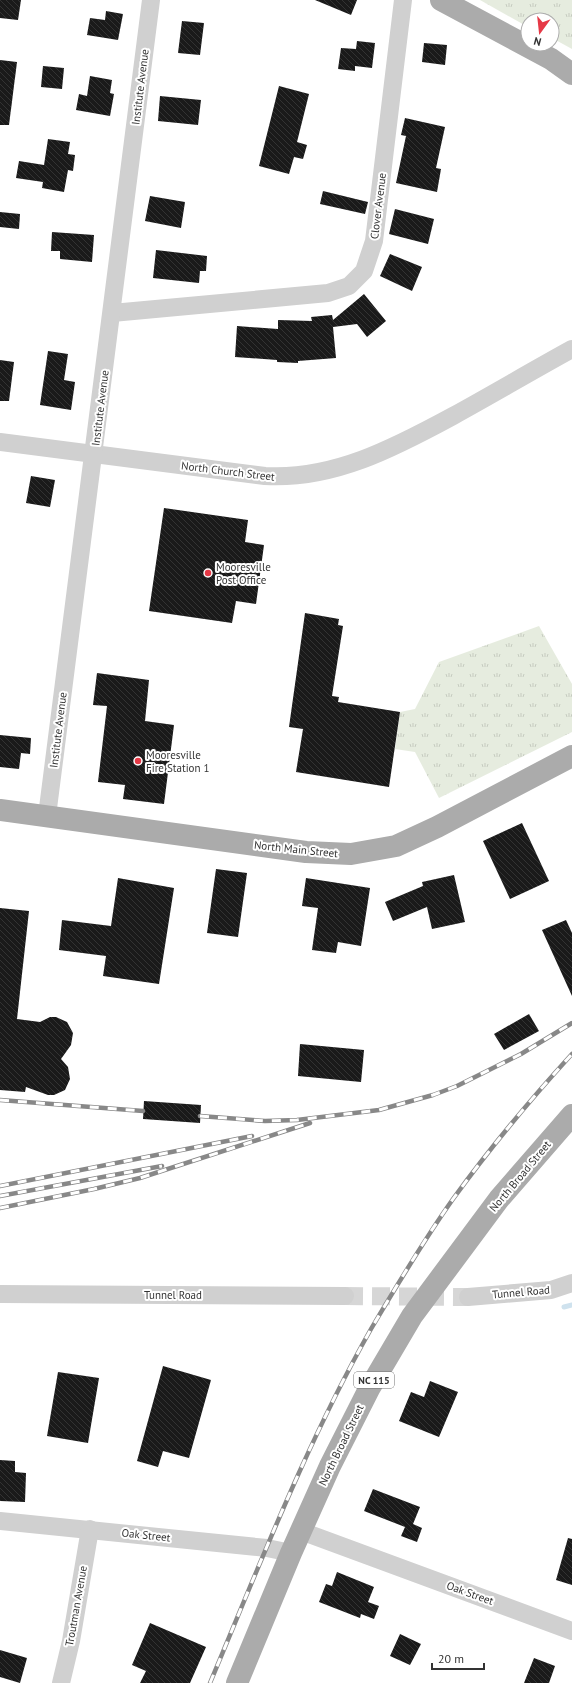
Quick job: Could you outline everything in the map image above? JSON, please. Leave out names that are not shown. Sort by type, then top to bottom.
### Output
[{"type":"main road","points":[[441,0],[551,59],[572,74]]},
{"type":"main road","name":"North Main Street","points":[[0,810],[306,852],[351,854],[396,846],[442,824],[572,756]]},
{"type":"main road","name":"North Broad Street","points":[[237,1683],[291,1553],[330,1466],[369,1388],[412,1316],[499,1199],[572,1115]]},
{"type":"street","name":"Institute Avenue","points":[[47,816],[151,0]]},
{"type":"street","name":"Clover Avenue","points":[[112,313],[328,293],[348,286],[364,271],[374,241],[403,0]]},
{"type":"street","name":"North Church Street","points":[[0,442],[265,476],[282,477],[311,474],[354,464],[373,457],[427,431],[572,349]]},
{"type":"street","name":"Tunnel Road","points":[[468,1296],[552,1290],[572,1283]]},
{"type":"street","name":"Tunnel Road","points":[[0,1294],[345,1296]]},
{"type":"street","name":"Oak Street","points":[[0,1521],[266,1548],[291,1553]]},
{"type":"street","name":"Troutman Avenue","points":[[61,1683],[71,1641],[90,1529]]},
{"type":"street","name":"Oak Street","points":[[301,1531],[572,1631]]},
{"type":"green space","points":[[480,0],[572,0],[572,49],[560,42],[560,12],[520,12],[520,22]]},
{"type":"green space","points":[[539,626],[572,684],[572,732],[439,798],[415,752],[395,749],[400,712],[415,709],[439,662]]},
{"type":"building","points":[[0,0],[21,0],[18,20],[0,18]]},
{"type":"building","points":[[315,0],[357,0],[351,15]]},
{"type":"building","points":[[106,11],[123,14],[118,40],[87,35],[90,18],[105,20]]},
{"type":"building","points":[[182,21],[204,23],[200,55],[178,53]]},
{"type":"building","points":[[357,41],[375,43],[372,68],[355,66],[355,71],[338,69],[341,48],[356,49]]},
{"type":"building","points":[[424,43],[447,45],[445,65],[422,62]]},
{"type":"building","points":[[0,60],[17,62],[9,125],[0,125]]},
{"type":"building","points":[[43,66],[64,68],[62,89],[41,87]]},
{"type":"building","points":[[90,76],[112,80],[110,93],[114,94],[110,116],[76,110],[79,94],[87,96]]},
{"type":"building","points":[[279,86],[309,94],[297,142],[307,145],[303,159],[294,157],[289,174],[259,166]]},
{"type":"building","points":[[160,96],[201,100],[198,125],[158,121]]},
{"type":"building","points":[[405,118],[445,127],[436,168],[441,169],[437,192],[396,183],[406,136],[401,135]]},
{"type":"building","points":[[48,139],[70,142],[68,154],[75,155],[73,171],[68,170],[64,192],[42,188],[43,182],[16,178],[19,161],[44,165]]},
{"type":"building","points":[[323,191],[368,202],[365,214],[320,204]]},
{"type":"building","points":[[150,196],[185,202],[181,228],[145,221]]},
{"type":"building","points":[[395,209],[434,219],[428,244],[389,234]]},
{"type":"building","points":[[0,212],[20,214],[19,229],[0,227]]},
{"type":"building","points":[[52,232],[94,235],[92,262],[60,259],[60,251],[51,251]]},
{"type":"building","points":[[156,250],[207,256],[206,271],[200,271],[199,283],[153,278]]},
{"type":"building","points":[[390,254],[422,267],[412,291],[380,276]]},
{"type":"building","points":[[364,294],[386,321],[367,337],[357,324],[333,327],[336,358],[298,361],[298,363],[235,357],[237,326],[278,329],[278,320],[312,321],[311,317],[332,315],[333,320]]},
{"type":"building","points":[[48,351],[68,354],[64,380],[75,382],[71,410],[40,405]]},
{"type":"building","points":[[0,360],[14,362],[9,401],[0,401]]},
{"type":"building","points":[[31,476],[55,480],[50,507],[26,503]]},
{"type":"building","name":"Mooresville Post Office","points":[[164,508],[248,520],[245,542],[264,545],[256,604],[236,601],[232,623],[149,611]]},
{"type":"building","points":[[305,613],[339,619],[338,625],[343,626],[332,696],[339,697],[338,702],[400,712],[389,787],[296,772],[303,729],[289,727]]},
{"type":"building","points":[[97,673],[149,680],[145,721],[174,725],[164,804],[123,799],[125,785],[98,782],[107,706],[93,705]]},
{"type":"building","points":[[0,735],[31,738],[30,754],[21,753],[19,769],[0,767]]},
{"type":"building","points":[[522,823],[549,881],[510,899],[483,841]]},
{"type":"building","points":[[216,869],[247,873],[238,937],[207,933]]},
{"type":"building","points":[[454,875],[465,922],[432,929],[427,907],[393,921],[385,902],[423,886],[422,882]]},
{"type":"building","points":[[118,878],[174,888],[159,984],[103,976],[106,956],[59,950],[62,920],[111,926]]},
{"type":"building","points":[[306,878],[370,888],[361,946],[338,942],[336,953],[312,950],[318,908],[302,906]]},
{"type":"building","points":[[0,908],[29,911],[17,1019],[40,1022],[50,1017],[56,1017],[67,1022],[73,1033],[71,1045],[61,1059],[68,1067],[70,1079],[65,1090],[54,1095],[48,1095],[26,1087],[25,1092],[0,1090]]},
{"type":"building","points":[[566,920],[572,933],[572,996],[542,930]]},
{"type":"building","points":[[529,1014],[539,1031],[504,1050],[494,1034]]},
{"type":"building","points":[[300,1044],[364,1050],[361,1082],[298,1076]]},
{"type":"building","points":[[144,1101],[201,1105],[200,1123],[143,1119]]},
{"type":"building","points":[[163,1366],[211,1380],[189,1458],[163,1451],[158,1467],[137,1461]]},
{"type":"building","points":[[58,1372],[99,1378],[88,1443],[47,1436]]},
{"type":"building","points":[[430,1381],[458,1392],[439,1437],[399,1421],[411,1392],[424,1397]]},
{"type":"building","points":[[0,1460],[15,1461],[15,1472],[26,1473],[25,1502],[0,1501]]},
{"type":"building","points":[[373,1489],[420,1507],[413,1524],[422,1528],[417,1542],[401,1536],[405,1527],[364,1511]]},
{"type":"building","points":[[568,1538],[572,1539],[572,1585],[556,1580]]},
{"type":"building","points":[[337,1572],[374,1587],[368,1602],[379,1606],[374,1619],[361,1614],[360,1618],[319,1602],[326,1584],[332,1586]]},
{"type":"building","points":[[150,1623],[206,1647],[190,1683],[140,1683],[146,1671],[132,1665]]},
{"type":"building","points":[[400,1634],[421,1644],[410,1665],[390,1656]]},
{"type":"building","points":[[0,1650],[27,1658],[20,1683],[0,1677]]},
{"type":"building","points":[[534,1658],[555,1666],[549,1683],[524,1683]]},
{"type":"waterway","points":[[564,1307],[572,1305]]},
{"type":"tunnel","points":[[345,1296],[468,1297]]},
{"type":"railway","points":[[200,1116],[265,1121],[297,1120],[379,1110],[433,1095],[457,1086],[521,1054],[572,1023]]},
{"type":"railway","points":[[210,1683],[305,1459],[371,1329],[421,1247],[453,1199],[481,1161],[572,1054]]},
{"type":"railway","points":[[0,1100],[143,1111]]},
{"type":"railway","points":[[0,1208],[140,1178],[310,1123]]},
{"type":"railway","points":[[0,1186],[252,1136]]},
{"type":"railway","points":[[0,1196],[162,1166]]},
{"type":"place","name":"Mooresville Post Office","points":[[208,573]]},
{"type":"place","name":"Mooresville Fire Station 1","points":[[138,761]]}]
